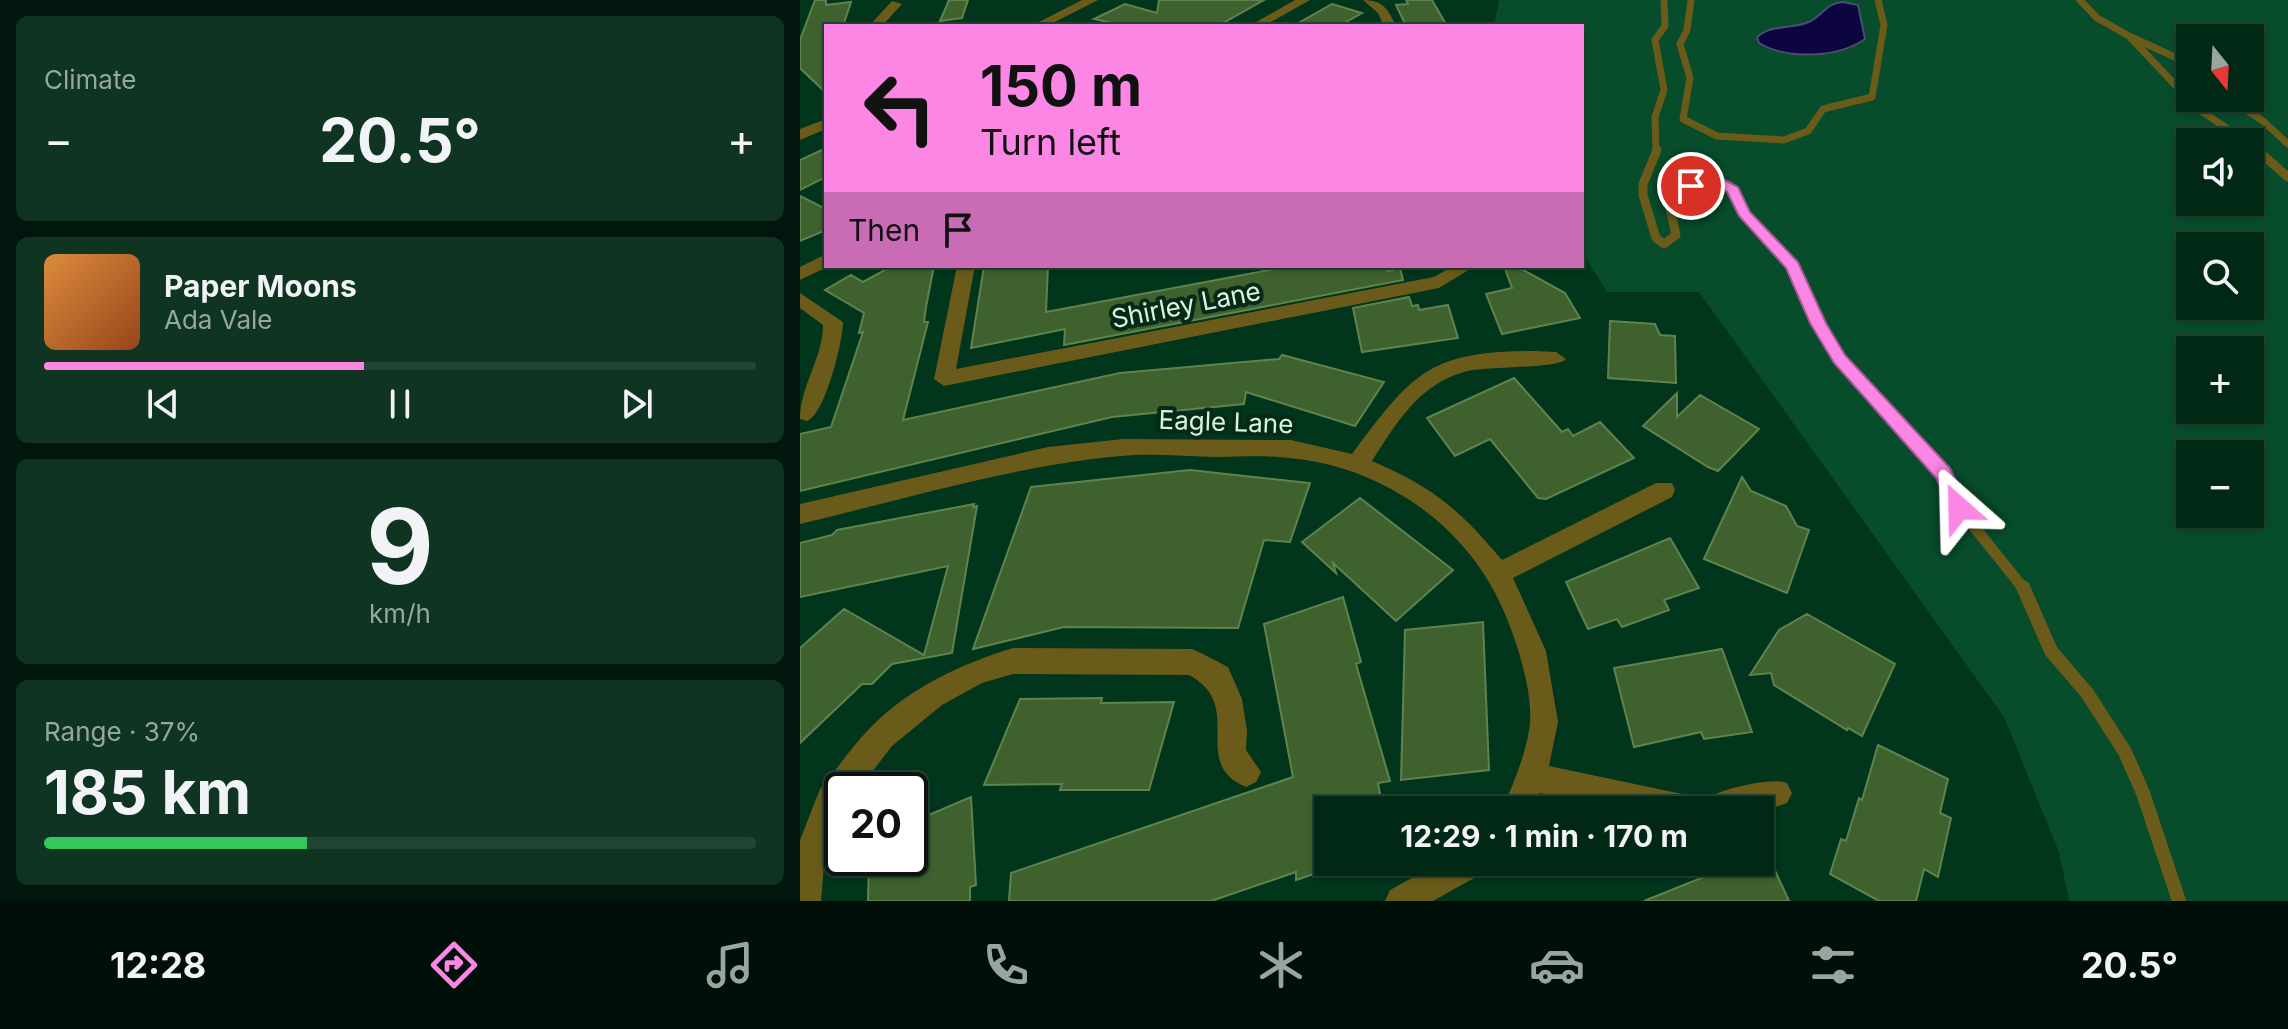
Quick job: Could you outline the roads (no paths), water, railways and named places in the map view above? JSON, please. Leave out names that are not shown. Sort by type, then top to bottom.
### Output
[{"type":"street","points":[[1041,24],[1092,0]]},
{"type":"street","points":[[1259,24],[1304,0]]},
{"type":"street","points":[[1369,0],[1383,11],[1389,24]]},
{"type":"street","points":[[877,24],[896,4]]},
{"type":"street","points":[[800,135],[824,124]]},
{"type":"street","points":[[800,274],[824,261]]},
{"type":"street","name":"Shirley Lane","points":[[966,268],[944,379],[1439,282],[1463,268]]},
{"type":"street","points":[[800,299],[833,322],[833,340],[807,413]]},
{"type":"street","points":[[1357,464],[1406,397],[1443,369],[1505,357],[1556,359]]},
{"type":"street","name":"Eagle Lane","points":[[800,514],[1048,456],[1123,447],[1291,449],[1357,464],[1422,496],[1455,521],[1498,574],[1533,651],[1544,722],[1532,777],[1523,796]]},
{"type":"street","points":[[1498,574],[1664,490]]},
{"type":"street","points":[[805,901],[810,853],[831,800],[882,736],[932,696],[976,672],[1013,661],[1192,662],[1218,676],[1228,699],[1233,731],[1231,755],[1246,772]]},
{"type":"street","points":[[1532,777],[1621,796]]},
{"type":"street","points":[[1766,796],[1777,793]]},
{"type":"street","points":[[1401,901],[1447,876]]},
{"type":"lane","points":[[1664,0],[1665,26],[1655,40],[1664,90],[1655,117],[1658,145],[1643,188],[1656,238],[1664,244],[1676,235],[1668,199],[1691,186],[1719,181],[1729,185],[1750,220],[1787,257],[1840,359],[1943,473],[1959,508],[2021,582],[2051,651],[2087,693],[2115,735],[2143,793],[2179,901]]},
{"type":"lane","points":[[1691,0],[1687,30],[1680,44],[1690,78],[1683,119],[1717,136],[1784,140],[1808,131],[1823,109],[1872,97],[1884,25],[1878,0]]},
{"type":"lane","points":[[2080,0],[2097,18],[2176,58]]},
{"type":"lane","points":[[2129,36],[2197,108],[2226,128]]},
{"type":"lane","points":[[2249,112],[2288,144]]},
{"type":"lane","points":[[2264,157],[2288,177]]}]
